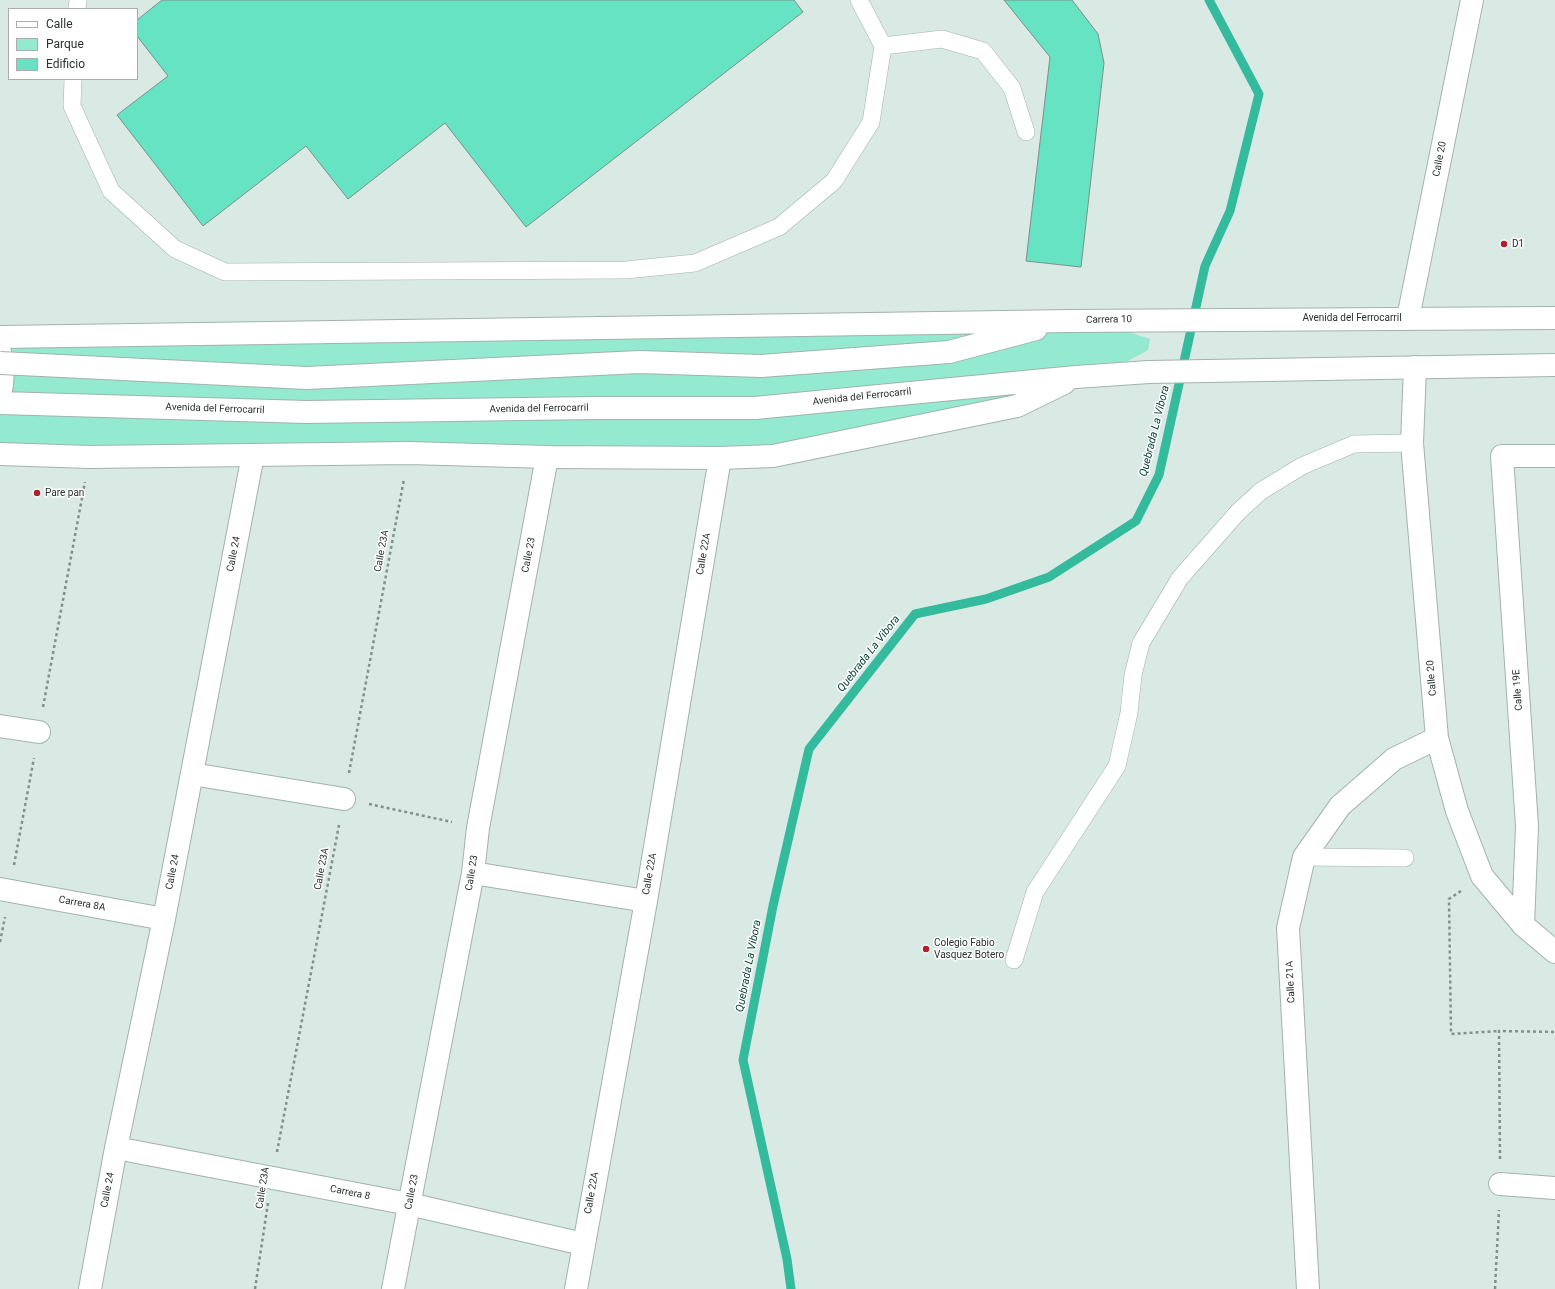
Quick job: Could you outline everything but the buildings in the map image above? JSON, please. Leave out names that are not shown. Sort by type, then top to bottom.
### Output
[{"type":"street","name":"Calle 20","points":[[1408,318],[1472,0]]},
{"type":"street","name":"Avenida del Ferrocarril","points":[[1149,320],[1555,318]]},
{"type":"street","name":"Carrera 10","points":[[1070,320],[1149,320]]},
{"type":"street","points":[[0,337],[1070,320]]},
{"type":"street","points":[[0,363],[307,378],[640,362],[761,366],[949,352],[1070,320]]},
{"type":"street","points":[[0,352],[3,369],[0,393]]},
{"type":"street","points":[[0,454],[90,456],[408,453],[547,457],[720,458],[772,456],[1016,406],[1076,377],[1149,372],[1227,370],[1555,365]]},
{"type":"street","name":"Calle 20","points":[[1415,367],[1412,443],[1437,738],[1457,810],[1482,876],[1523,925],[1555,952]]},
{"type":"street","name":"Avenida del Ferrocarril","points":[[0,403],[306,412],[596,408],[755,408],[1076,377]]},
{"type":"street","name":"Calle 24","points":[[90,1289],[116,1148],[164,919],[253,455]]},
{"type":"street","name":"Calle 19E","points":[[1523,925],[1527,826],[1502,456],[1555,456]]},
{"type":"street","name":"Calle 23","points":[[394,1289],[473,873],[478,828],[547,457]]},
{"type":"street","name":"Calle 22A","points":[[576,1289],[646,901],[720,458]]},
{"type":"street","points":[[0,726],[39,732]]},
{"type":"street","name":"Calle 21A","points":[[1308,1289],[1288,928],[1304,857],[1340,806],[1394,759],[1437,738]]},
{"type":"street","points":[[192,774],[344,799]]},
{"type":"street","points":[[473,873],[646,901]]},
{"type":"street","name":"Carrera 8A","points":[[5,890],[164,919]]},
{"type":"street","name":"Carrera 8","points":[[116,1148],[409,1204],[583,1244]]},
{"type":"street","points":[[1500,1184],[1555,1188]]},
{"type":"lane","points":[[73,80],[72,106],[111,191],[175,249],[225,272],[626,270],[695,263],[779,227],[834,181],[871,122],[883,46],[859,0]]},
{"type":"lane","points":[[883,46],[942,39],[983,51],[1012,88],[1026,132]]},
{"type":"lane","points":[[1014,960],[1035,892],[1117,766],[1129,713],[1133,675],[1142,643],[1180,578],[1238,512],[1261,491],[1302,466],[1354,444],[1412,443]]},
{"type":"lane","points":[[1304,857],[1405,858]]},
{"type":"path","name":"Calle 23A","points":[[255,1289],[272,1178],[408,453]]},
{"type":"path","points":[[0,942],[5,890],[39,732],[90,456]]},
{"type":"path","points":[[344,799],[478,828]]},
{"type":"path","points":[[1482,876],[1449,899],[1451,1034],[1500,1031],[1555,1032]]},
{"type":"path","points":[[1495,1289],[1500,1184],[1500,1031]]},
{"type":"green space","points":[[1092,320],[1150,339],[1148,350],[1103,375],[1017,406],[773,456],[0,454],[0,337]]},
{"type":"waterway","name":"Quebrada La Vibora","points":[[791,1289],[787,1259],[743,1060],[773,906],[809,749],[915,614],[986,599],[1049,577],[1136,521],[1159,475],[1205,266],[1230,211],[1259,94],[1209,0]]},
{"type":"place","name":"D1","points":[[1504,244]]},
{"type":"place","name":"Pare pan","points":[[37,493]]},
{"type":"place","name":"Colegio Fabio Vasquez Botero","points":[[926,949]]}]
